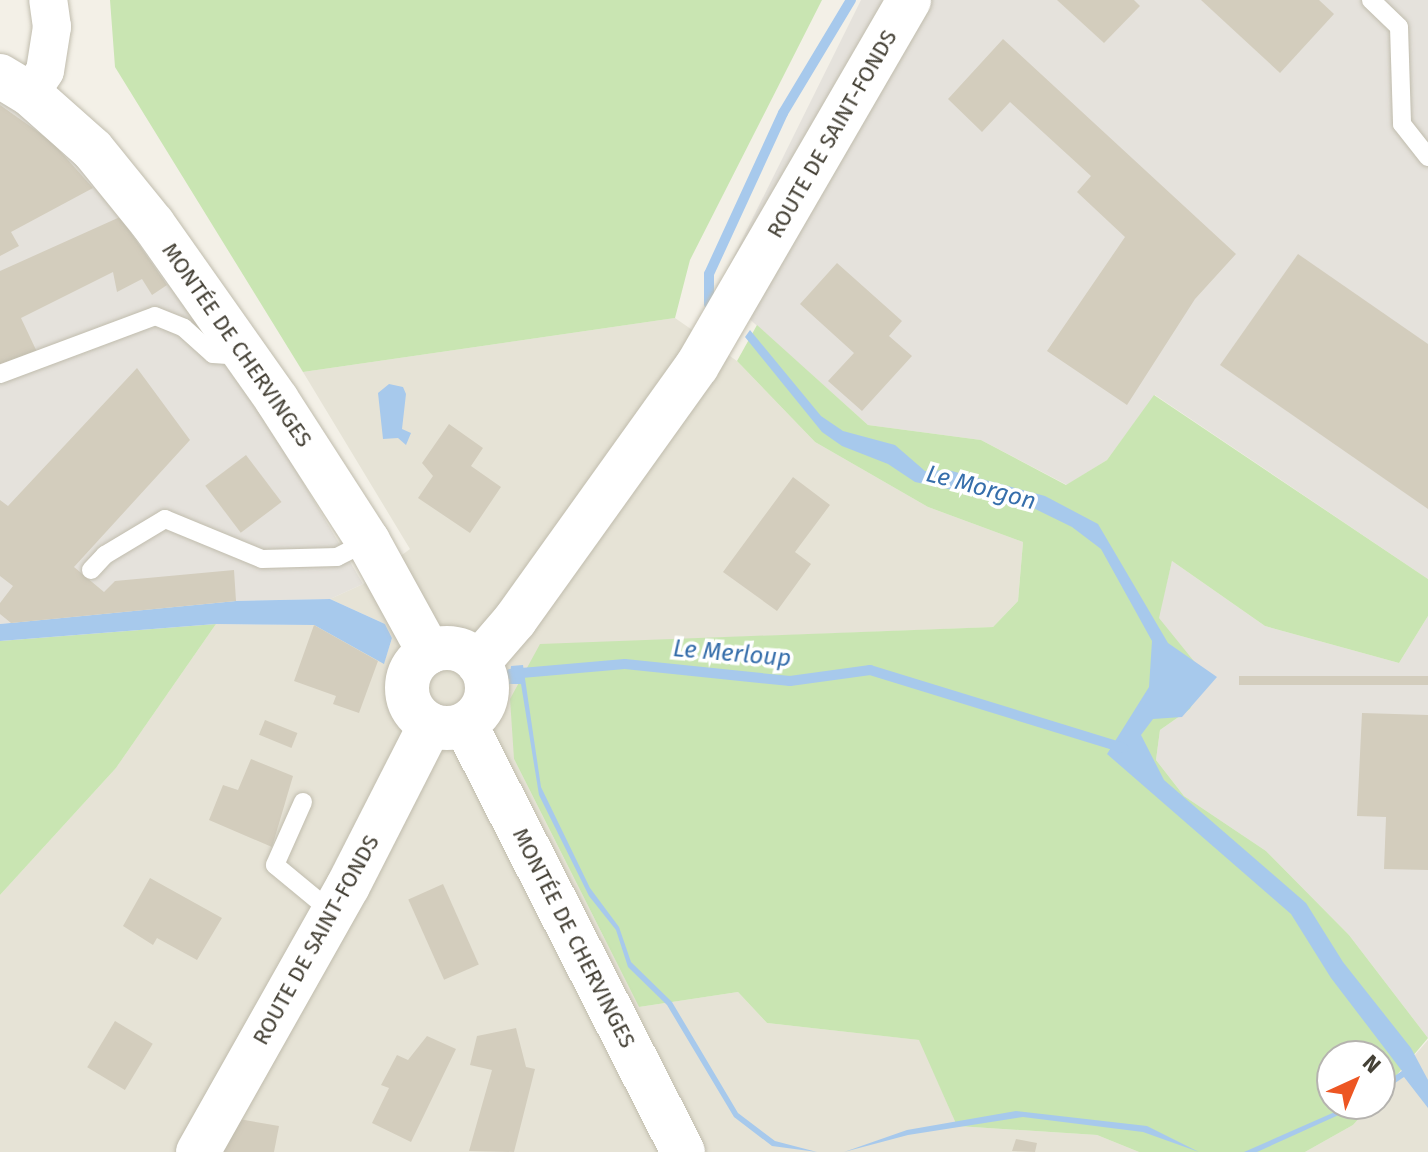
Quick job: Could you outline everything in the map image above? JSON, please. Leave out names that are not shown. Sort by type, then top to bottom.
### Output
[{"type":"street","points":[[15,85],[45,71],[52,27],[48,0]]},
{"type":"street","name":"ROUTE DE SAINT-FONDS","points":[[478,663],[515,620],[697,366],[756,269],[909,0]]},
{"type":"street","name":"MONTÉE DE CHERVINGES","points":[[15,85],[93,150],[153,224],[368,541],[429,652]]},
{"type":"street","points":[[461,650],[478,663],[487,692],[484,704],[447,724],[416,714],[406,689],[414,664],[429,652],[461,650]]},
{"type":"street","name":"MONTÉE DE CHERVINGES","points":[[447,724],[677,1140]]},
{"type":"street","name":"ROUTE DE SAINT-FONDS","points":[[198,1152],[333,913],[447,724]]},
{"type":"lane","points":[[1371,0],[1399,27],[1402,124],[1428,157]]},
{"type":"lane","points":[[0,374],[155,316],[184,328],[213,354],[245,356]]},
{"type":"lane","points":[[91,570],[105,555],[165,519],[262,559],[337,557],[368,541]]},
{"type":"lane","points":[[303,802],[275,865],[333,913]]},
{"type":"shaded area","points":[[861,0],[1428,0],[1428,579],[1155,395],[1107,460],[1067,485],[981,440],[868,425],[717,290]]},
{"type":"shaded area","points":[[0,92],[125,207],[271,428],[363,584],[330,599],[236,601],[0,624]]},
{"type":"shaded area","points":[[675,318],[737,361],[815,442],[928,507],[1023,542],[1018,601],[993,627],[540,645],[514,759],[639,1007],[738,992],[767,1023],[920,1040],[957,1126],[1097,1135],[1139,1152],[0,1152],[0,895],[116,768],[216,624],[314,625],[384,663],[392,638],[385,624],[330,599],[363,584],[410,549],[303,372]]},
{"type":"shaded area","points":[[1172,561],[1265,626],[1399,663],[1428,616],[1428,1038],[1349,935],[1266,851],[1184,796],[1156,760],[1160,730],[1190,709],[1206,676],[1158,618]]},
{"type":"shaded area","points":[[1428,1040],[1428,1152],[1305,1152],[1358,1120],[1396,1120],[1396,1077]]},
{"type":"green space","points":[[110,0],[822,0],[690,260],[675,318],[303,372],[115,67]]},
{"type":"green space","points":[[757,325],[868,425],[981,440],[1066,485],[1107,460],[1154,395],[1428,579],[1428,616],[1399,663],[1265,626],[1172,561],[1159,618],[1206,676],[1190,709],[1160,730],[1156,760],[1184,796],[1266,851],[1349,935],[1428,1038],[1396,1076],[1396,1040],[1316,1040],[1316,1120],[1358,1120],[1353,1125],[1305,1152],[1139,1152],[1097,1135],[957,1126],[919,1040],[767,1023],[738,992],[639,1007],[514,759],[510,699],[540,644],[993,627],[1018,601],[1023,542],[928,507],[815,442],[737,361]]},
{"type":"green space","points":[[216,624],[116,768],[0,895],[0,641]]},
{"type":"water","points":[[750,330],[821,416],[843,431],[895,445],[925,471],[948,470],[1045,496],[1098,524],[1168,643],[1217,677],[1182,717],[1153,719],[1141,735],[1164,780],[1306,903],[1343,962],[1411,1048],[1428,1080],[1428,1108],[1404,1077],[1396,1082],[1396,1075],[1402,1071],[1396,1063],[1396,1040],[1378,1040],[1331,978],[1291,914],[1107,754],[1149,687],[1152,641],[1101,549],[1072,527],[1027,505],[915,482],[888,464],[842,446],[822,432],[745,337]]},
{"type":"water","points":[[389,384],[403,387],[406,394],[402,429],[411,433],[406,445],[398,438],[383,439],[378,393]]},
{"type":"water","points":[[330,599],[385,624],[392,638],[384,664],[314,625],[216,624],[0,641],[0,624],[236,601]]},
{"type":"water","points":[[523,665],[541,787],[590,888],[619,927],[631,962],[672,1002],[738,1113],[775,1141],[817,1152],[772,1146],[734,1117],[667,1005],[628,967],[616,930],[589,896],[539,795],[521,684],[509,684],[511,666]]},
{"type":"water","points":[[1016,1111],[1147,1126],[1199,1152],[1143,1132],[1023,1117],[908,1135],[844,1152],[907,1130]]},
{"type":"water","points":[[1317,1120],[1328,1120],[1257,1152],[1244,1152]]},
{"type":"building","points":[[1057,0],[1134,0],[1140,6],[1104,43]]},
{"type":"building","points":[[1201,0],[1319,0],[1334,14],[1280,73]]},
{"type":"building","points":[[1003,39],[1236,254],[1195,299],[1127,405],[1047,351],[1125,237],[1077,192],[1091,176],[1010,102],[982,132],[948,99]]},
{"type":"building","points":[[0,105],[51,141],[93,188],[11,232],[19,246],[0,256]]},
{"type":"building","points":[[120,217],[167,285],[152,295],[142,279],[117,292],[113,272],[21,318],[37,352],[0,366],[0,271]]},
{"type":"building","points":[[1298,254],[1428,344],[1428,509],[1220,365]]},
{"type":"building","points":[[837,263],[902,321],[889,336],[912,356],[862,411],[828,381],[854,353],[800,304]]},
{"type":"building","points":[[137,368],[190,440],[74,567],[104,592],[115,581],[234,570],[236,601],[11,623],[0,614],[0,603],[13,586],[0,576],[0,500],[8,506]]},
{"type":"building","points":[[449,424],[483,448],[471,466],[501,487],[470,533],[418,498],[433,476],[422,463]]},
{"type":"building","points":[[246,455],[282,502],[241,533],[205,486]]},
{"type":"building","points":[[793,477],[830,505],[795,552],[811,564],[777,611],[723,572]]},
{"type":"building","points":[[314,625],[378,661],[359,713],[333,704],[336,696],[294,681]]},
{"type":"building","points":[[1239,676],[1428,676],[1428,685],[1239,685]]},
{"type":"building","points":[[1362,713],[1428,715],[1428,870],[1384,869],[1386,817],[1357,816]]},
{"type":"building","points":[[265,720],[297,733],[291,748],[259,735]]},
{"type":"building","points":[[251,759],[293,776],[272,847],[209,820],[223,785],[238,790]]},
{"type":"building","points":[[150,878],[222,918],[197,960],[157,938],[153,945],[123,926]]},
{"type":"building","points":[[443,884],[479,964],[444,980],[408,899]]},
{"type":"building","points":[[115,1021],[153,1044],[125,1090],[87,1067]]},
{"type":"building","points":[[516,1028],[526,1067],[535,1069],[514,1152],[469,1151],[492,1070],[470,1065],[477,1036]]},
{"type":"building","points":[[427,1036],[456,1049],[411,1142],[372,1123],[389,1088],[381,1085],[397,1055],[408,1060]]},
{"type":"building","points":[[239,1119],[279,1126],[274,1152],[220,1152]]},
{"type":"building","points":[[1016,1139],[1037,1143],[1035,1152],[1012,1151]]},
{"type":"waterway","name":"Le Morgon","points":[[718,311],[709,304],[709,274],[783,113],[851,0]]},
{"type":"waterway","name":"Le Merloup","points":[[510,674],[625,664],[790,681],[870,670],[1123,748]]}]
